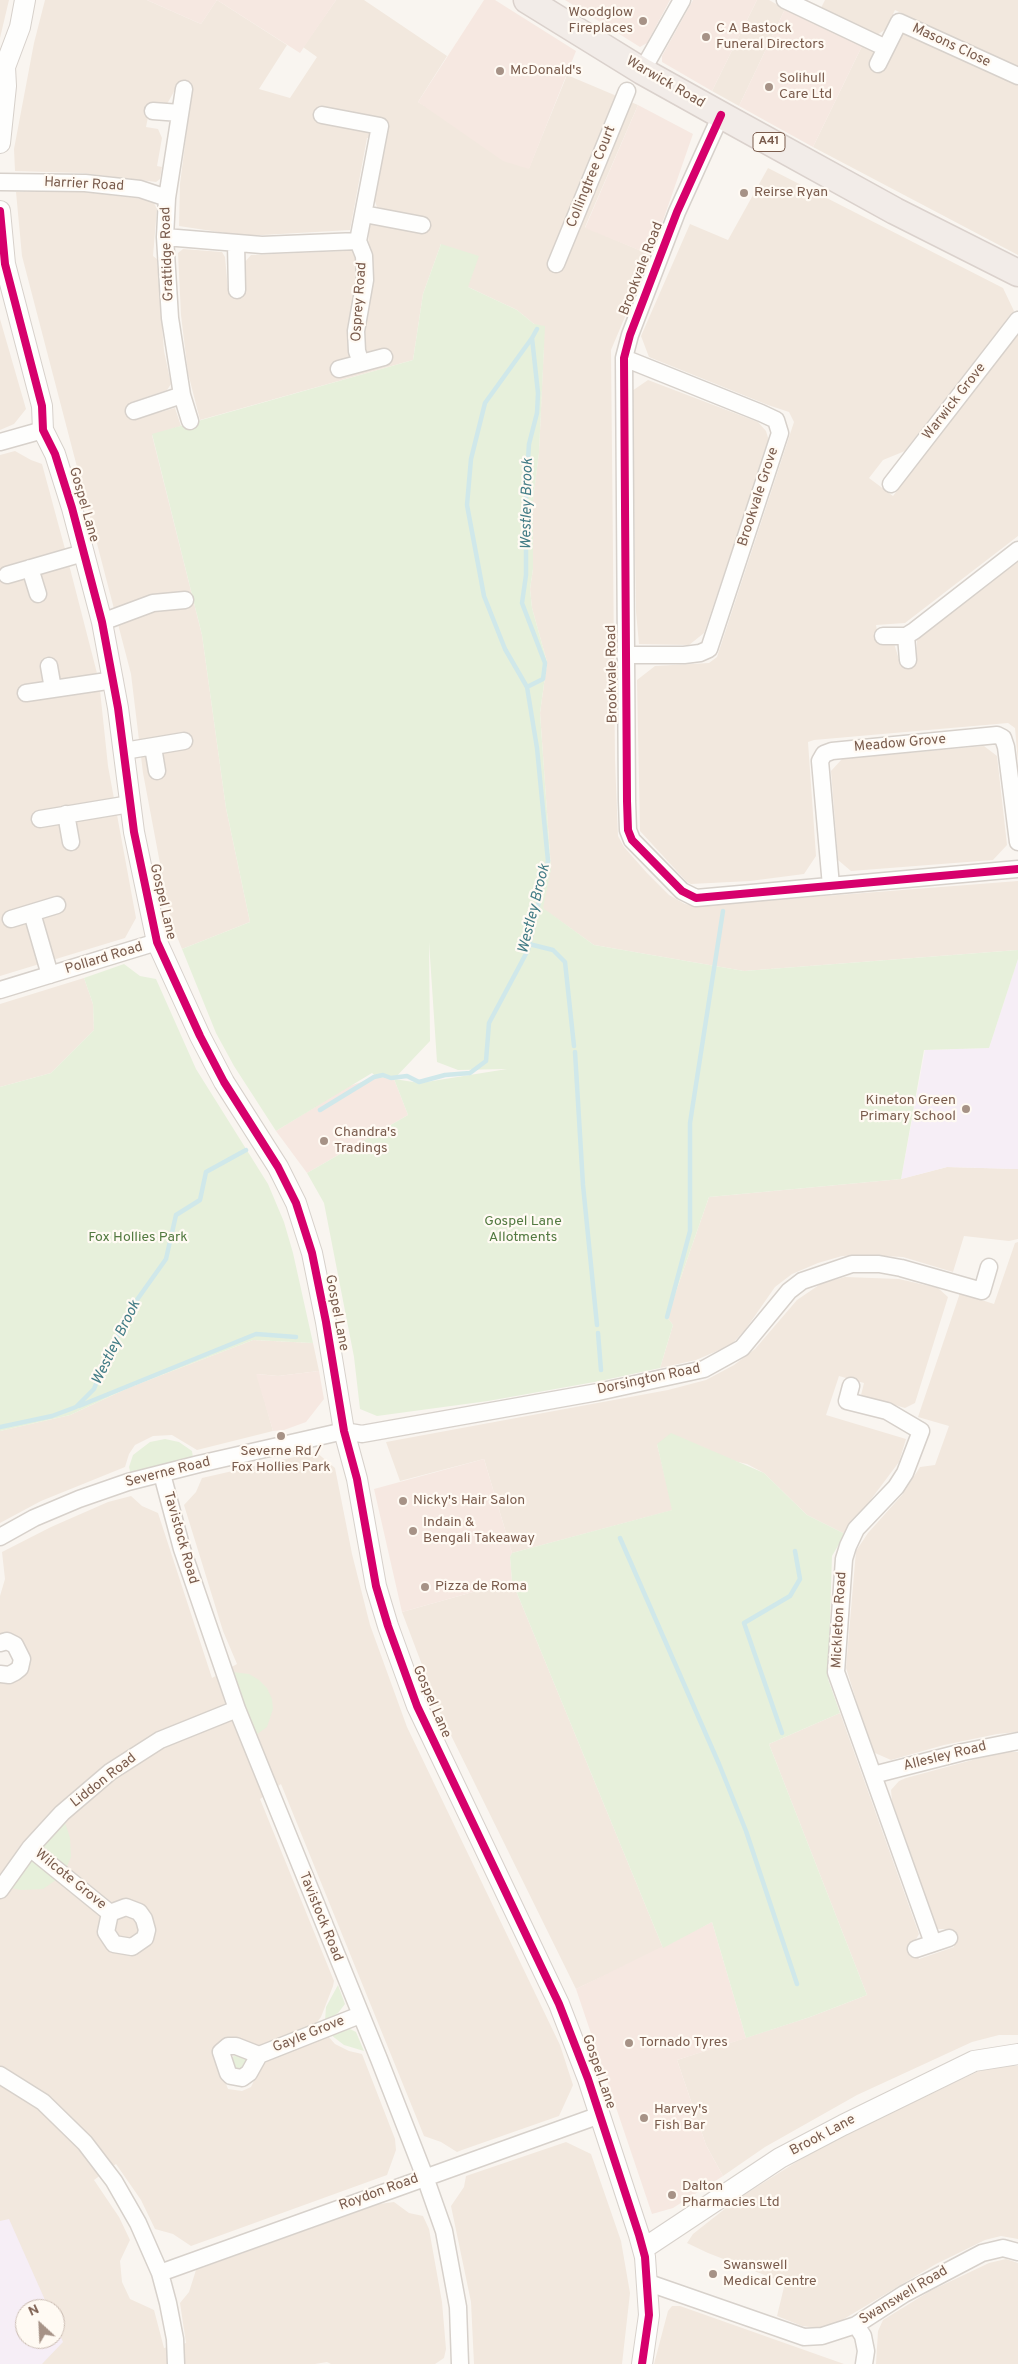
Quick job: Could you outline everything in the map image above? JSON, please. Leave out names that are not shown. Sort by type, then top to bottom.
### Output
[{"type":"highway","name":"Warwick Road","points":[[527,0],[635,81],[721,115],[895,211],[1018,273]]},
{"type":"street","points":[[0,143],[6,86],[3,66],[20,26],[25,0]]},
{"type":"street","name":"Collingtree Court","points":[[556,264],[635,81],[682,0]]},
{"type":"street","points":[[785,0],[886,48]]},
{"type":"street","name":"Masons Close","points":[[878,64],[899,22],[1018,76]]},
{"type":"street","name":"Grattidge Road","points":[[184,89],[167,198],[165,237],[170,318],[182,395],[190,421]]},
{"type":"street","points":[[153,111],[180,113]]},
{"type":"street","name":"Osprey Road","points":[[322,115],[380,126],[358,241],[364,256],[365,280],[356,331],[357,351],[362,363]]},
{"type":"street","name":"Brookvale Road","points":[[721,115],[677,212],[630,335],[624,358],[627,817],[632,840],[682,891],[696,898],[1018,869]]},
{"type":"street","name":"Harrier Road","points":[[0,182],[85,183],[140,189],[167,198]]},
{"type":"street","name":"Gospel Lane","points":[[0,211],[3,265],[42,406],[43,430],[55,454],[102,622],[114,680],[130,804],[157,942],[203,1042],[224,1082],[278,1166],[296,1203],[313,1262],[344,1431],[357,1479],[376,1586],[388,1626],[417,1706],[559,2004],[600,2115],[643,2249],[648,2315],[642,2364]]},
{"type":"street","points":[[364,214],[422,224]]},
{"type":"street","points":[[165,237],[236,244],[358,241]]},
{"type":"street","points":[[236,244],[237,290]]},
{"type":"street","name":"Warwick Grove","points":[[891,484],[1018,320]]},
{"type":"street","name":"Osprey Road","points":[[338,369],[384,357]]},
{"type":"street","name":"Brookvale Grove","points":[[624,358],[761,412],[776,420],[780,433],[709,649],[700,653],[684,655],[625,655]]},
{"type":"street","points":[[134,411],[182,395]]},
{"type":"street","points":[[0,442],[43,430]]},
{"type":"street","points":[[883,636],[906,636],[1018,550]]},
{"type":"street","name":"Gospel Lane","points":[[7,574],[83,553]]},
{"type":"street","points":[[30,568],[38,594]]},
{"type":"street","points":[[102,622],[153,603],[185,600]]},
{"type":"street","points":[[906,636],[908,660]]},
{"type":"street","points":[[49,666],[53,689]]},
{"type":"street","points":[[26,693],[114,680]]},
{"type":"street","name":"Meadow Grove","points":[[832,886],[820,761],[824,754],[832,750],[997,735],[1003,738],[1006,747],[1018,842]]},
{"type":"street","points":[[124,751],[184,741]]},
{"type":"street","points":[[153,747],[157,771]]},
{"type":"street","points":[[40,819],[130,804]]},
{"type":"street","points":[[66,814],[71,842]]},
{"type":"street","points":[[11,920],[57,905]]},
{"type":"street","name":"Pollard Road","points":[[32,913],[50,975]]},
{"type":"street","name":"Pollard Road","points":[[0,990],[157,942]]},
{"type":"street","name":"Dorsington Road","points":[[344,1431],[362,1434],[598,1392],[704,1368],[742,1348],[789,1291],[802,1281],[852,1264],[879,1264],[902,1268],[982,1291],[989,1267]]},
{"type":"street","name":"Mickleton Road","points":[[852,1386],[847,1401],[887,1411],[921,1431],[905,1473],[896,1487],[856,1529],[844,1559],[836,1672],[873,1775],[941,1941],[916,1949]]},
{"type":"street","name":"Severne Road","points":[[0,1537],[34,1518],[79,1499],[162,1474],[344,1431]]},
{"type":"street","name":"Tavistock Road","points":[[162,1474],[182,1550],[237,1710],[425,2176],[444,2231],[458,2307],[460,2364]]},
{"type":"street","points":[[0,1643],[7,1642],[15,1645],[22,1659],[20,1668],[15,1672],[9,1675],[0,1674]]},
{"type":"street","name":"Liddon Road","points":[[0,1890],[30,1848],[62,1813],[130,1759],[160,1740],[237,1710]]},
{"type":"street","name":"Allesley Road","points":[[873,1775],[963,1752],[1018,1741]]},
{"type":"street","name":"Wilcote Grove","points":[[30,1848],[110,1913]]},
{"type":"street","name":"Gayle Grove","points":[[259,2055],[360,2015]]},
{"type":"street","name":"Brook Lane","points":[[643,2249],[780,2158],[843,2125],[974,2061],[989,2057],[1018,2054]]},
{"type":"street","points":[[0,2075],[43,2102],[85,2143],[114,2181],[138,2223],[160,2273],[168,2303],[176,2364]]},
{"type":"street","name":"Roydon Road","points":[[160,2273],[425,2176],[600,2115]]},
{"type":"street","name":"Swanswell Road","points":[[646,2282],[804,2337],[822,2336],[856,2325],[904,2294],[982,2253],[1003,2248],[1018,2252]]},
{"type":"street","points":[[856,2325],[862,2336],[866,2351],[864,2364]]},
{"type":"shaded area","points":[[0,0],[9,0],[0,38]]},
{"type":"shaded area","points":[[45,0],[147,0],[201,24],[217,0],[287,45],[259,89],[290,98],[317,57],[303,47],[336,0],[364,0],[447,56],[418,102],[529,168],[567,75],[638,105],[585,227],[651,255],[611,350],[615,760],[618,836],[624,847],[669,895],[685,904],[697,906],[1018,881],[1018,950],[744,971],[594,945],[542,908],[551,869],[540,713],[547,662],[532,608],[530,589],[533,569],[533,500],[539,452],[544,343],[534,324],[517,310],[468,287],[441,244],[423,294],[413,360],[200,420],[188,373],[181,315],[178,253],[183,249],[222,252],[225,257],[228,290],[245,291],[244,263],[251,255],[368,250],[369,226],[376,223],[389,223],[392,211],[377,207],[374,199],[383,141],[367,138],[350,230],[245,236],[179,226],[180,184],[192,89],[176,88],[167,104],[151,102],[146,127],[158,129],[162,138],[157,166],[162,167],[160,179],[156,182],[82,173],[15,171],[14,149],[34,43]]},
{"type":"shaded area","points":[[147,0],[217,0],[201,24]]},
{"type":"shaded area","points":[[217,0],[336,0],[300,53]]},
{"type":"shaded area","points":[[484,0],[495,0],[576,51],[529,169],[503,161],[418,102]]},
{"type":"shaded area","points":[[565,0],[670,0],[647,43],[640,47]]},
{"type":"shaded area","points":[[693,0],[757,0],[712,91],[662,62],[662,56]]},
{"type":"shaded area","points":[[757,0],[769,0],[785,9],[739,106],[712,91]]},
{"type":"shaded area","points":[[825,0],[1018,0],[1018,67],[895,10],[886,29],[877,35],[821,8]]},
{"type":"shaded area","points":[[785,9],[863,44],[813,147],[739,106]]},
{"type":"shaded area","points":[[902,29],[1018,82],[1018,255],[813,147],[863,44],[874,53],[875,63]]},
{"type":"shaded area","points":[[638,105],[693,134],[651,255],[585,228]]},
{"type":"shaded area","points":[[768,168],[1003,288],[1014,311],[905,451],[883,460],[869,478],[893,496],[1018,333],[1018,536],[905,623],[876,625],[879,641],[893,640],[900,663],[916,660],[917,638],[1018,561],[1018,762],[1015,728],[1008,723],[808,742],[816,856],[804,874],[750,881],[691,884],[640,831],[637,680],[655,666],[709,663],[717,657],[794,422],[789,412],[649,357],[641,336],[690,224],[728,240]]},
{"type":"shaded area","points":[[69,190],[143,199],[154,203],[157,209],[153,256],[157,259],[164,351],[171,384],[167,390],[129,403],[135,419],[175,408],[181,426],[152,435],[202,635],[226,808],[250,922],[182,949],[171,922],[143,773],[131,674],[22,256],[16,192]]},
{"type":"shaded area","points":[[0,319],[26,409],[14,424],[0,430]]},
{"type":"shaded area","points":[[648,380],[758,422],[766,431],[769,441],[704,633],[689,645],[639,644],[636,612],[632,391]]},
{"type":"shaded area","points":[[15,451],[42,464],[65,549],[99,681],[108,766],[136,918],[125,938],[0,976],[0,455]]},
{"type":"shaded area","points":[[984,746],[997,756],[1007,845],[993,860],[851,871],[838,860],[831,771],[842,759]]},
{"type":"shaded area","name":"Kineton Green Primary School","points":[[1018,959],[1018,1169],[947,1167],[901,1179],[925,1050],[989,1048]]},
{"type":"shaded area","points":[[84,978],[93,1004],[94,1030],[51,1073],[0,1087],[0,1004]]},
{"type":"shaded area","points":[[377,1077],[394,1079],[408,1115],[307,1173],[276,1131],[349,1086]]},
{"type":"shaded area","points":[[947,1167],[1018,1169],[1018,1239],[1009,1241],[964,1236],[953,1272],[903,1257],[842,1256],[818,1263],[792,1274],[775,1287],[745,1330],[731,1345],[696,1360],[660,1368],[673,1325],[667,1317],[709,1197],[901,1179]]},
{"type":"shaded area","points":[[1018,1242],[1018,1732],[997,1734],[944,1745],[891,1760],[875,1753],[870,1744],[846,1668],[856,1551],[868,1533],[902,1495],[920,1467],[935,1465],[949,1426],[918,1417],[960,1293],[994,1304],[1015,1243]]},
{"type":"shaded area","points":[[845,1277],[899,1279],[938,1288],[948,1297],[915,1403],[905,1408],[861,1395],[864,1383],[839,1376],[826,1415],[906,1439],[899,1462],[845,1534],[807,1515],[764,1473],[747,1464],[657,1444],[673,1510],[512,1553],[484,1459],[400,1481],[386,1442],[668,1390],[706,1380],[734,1365],[755,1349],[797,1300],[822,1283]]},
{"type":"shaded area","points":[[253,1340],[313,1343],[319,1371],[278,1376],[257,1374],[273,1431],[197,1450],[172,1435],[153,1436],[135,1445],[129,1454],[125,1467],[41,1501],[0,1523],[0,1431],[70,1415],[128,1388]]},
{"type":"shaded area","points":[[319,1371],[324,1399],[306,1422],[284,1430],[273,1431],[256,1374],[278,1376]]},
{"type":"shaded area","points":[[316,1452],[335,1468],[352,1554],[370,1625],[407,1727],[560,2045],[573,2085],[559,2116],[457,2152],[441,2142],[424,2136],[281,1784],[260,1799],[334,1981],[321,2017],[314,2026],[259,2046],[232,2037],[222,2040],[216,2046],[224,2079],[228,2089],[242,2091],[251,2087],[260,2068],[268,2059],[327,2035],[335,2044],[349,2051],[362,2054],[395,2139],[396,2150],[387,2175],[191,2246],[173,2234],[155,2229],[141,2200],[116,2164],[94,2180],[119,2217],[130,2240],[120,2261],[122,2282],[130,2299],[154,2310],[164,2348],[186,2343],[180,2303],[189,2292],[196,2270],[379,2204],[394,2202],[409,2213],[423,2216],[429,2229],[442,2302],[446,2349],[444,2358],[435,2364],[331,2364],[327,2362],[315,2364],[0,2364],[0,1681],[27,1669],[29,1658],[0,1636],[0,1596],[5,1579],[2,1552],[51,1527],[108,1502],[131,1496],[142,1506],[158,1513],[212,1678],[237,1664],[223,1631],[184,1505],[196,1492],[202,1478]]},
{"type":"shaded area","points":[[484,1459],[512,1553],[510,1557],[512,1581],[402,1612],[374,1489]]},
{"type":"shaded area","points":[[512,1581],[663,1948],[576,1989],[441,1715],[402,1612]]},
{"type":"shaded area","points":[[840,1713],[919,1934],[914,1943],[919,1959],[954,1947],[947,1929],[937,1929],[892,1801],[891,1790],[899,1781],[906,1778],[1002,1752],[1018,1752],[1018,2035],[999,2035],[972,2042],[857,2095],[765,2147],[723,2176],[706,2145],[677,2060],[810,2017],[867,1995],[769,1744]]},
{"type":"shaded area","points":[[712,1922],[746,2038],[677,2060],[706,2145],[723,2176],[673,2208],[652,2214],[576,1989]]},
{"type":"shaded area","points":[[1004,2066],[1018,2066],[1018,2239],[1001,2236],[985,2240],[936,2264],[832,2326],[818,2328],[802,2326],[777,2316],[785,2283],[687,2243],[693,2234],[736,2200],[820,2147],[979,2071]]},
{"type":"shaded area","points":[[566,2142],[591,2154],[621,2241],[630,2293],[622,2364],[474,2364],[471,2302],[451,2206],[464,2187],[466,2176]]},
{"type":"shaded area","points":[[9,2219],[45,2299],[15,2299],[15,2349],[56,2349],[42,2364],[0,2364],[0,2221]]},
{"type":"shaded area","points":[[1006,2259],[1018,2263],[1018,2364],[876,2364],[878,2331],[883,2320],[930,2291],[989,2263]]},
{"type":"shaded area","points":[[672,2306],[680,2306],[844,2364],[654,2364],[668,2311]]},
{"type":"green space","name":"Gospel Lane Allotments","points":[[441,244],[479,256],[468,287],[517,310],[534,324],[545,326],[539,452],[533,500],[533,569],[530,589],[532,608],[547,662],[540,713],[551,869],[543,908],[594,945],[744,971],[1018,950],[1018,959],[989,1048],[924,1050],[901,1179],[709,1197],[667,1317],[673,1325],[660,1368],[488,1401],[377,1416],[360,1409],[354,1357],[324,1203],[307,1173],[408,1115],[394,1079],[377,1077],[372,1073],[276,1131],[234,1066],[216,1033],[182,949],[250,922],[226,808],[202,635],[152,434],[413,360],[423,294]],"holes":[[[429,942],[437,1062],[458,1070],[507,1069],[420,1083],[394,1079],[430,1041]]]},
{"type":"green space","name":"Fox Hollies Park","points":[[124,964],[140,976],[156,979],[196,1069],[268,1184],[284,1222],[293,1253],[313,1343],[253,1340],[128,1388],[70,1415],[0,1431],[0,1087],[51,1073],[94,1030],[93,1004],[84,978]]},
{"type":"green space","points":[[671,1433],[764,1473],[807,1515],[845,1534],[832,1556],[828,1679],[840,1713],[769,1744],[867,1995],[810,2017],[746,2038],[712,1922],[663,1948],[512,1581],[510,1557],[512,1553],[672,1510],[657,1444]]},
{"type":"green space","points":[[165,1439],[179,1442],[192,1451],[193,1458],[131,1475],[129,1467],[133,1455],[150,1442]]},
{"type":"green space","points":[[224,1671],[249,1674],[267,1688],[272,1699],[273,1709],[267,1727],[249,1740]]},
{"type":"green space","points":[[62,1813],[70,1838],[71,1857],[63,1875],[43,1889],[21,1890],[2,1886]]},
{"type":"green space","points":[[338,1985],[345,2004],[338,2013],[325,2021],[326,2007]]},
{"type":"green space","points":[[348,2028],[356,2032],[364,2051],[344,2045],[331,2035]]},
{"type":"green space","points":[[239,2054],[247,2062],[239,2070],[231,2062]]},
{"type":"waterway","name":"Westley Brook","points":[[527,687],[543,679],[545,663],[522,603],[526,575],[526,491],[529,444],[537,413],[538,393],[532,338],[537,329]]},
{"type":"waterway","name":"Westley Brook","points":[[320,1110],[374,1077],[383,1075],[391,1078],[407,1076],[419,1082],[445,1075],[470,1073],[486,1061],[489,1023],[528,950],[548,861],[537,748],[527,687],[505,649],[484,596],[467,505],[471,459],[485,403],[532,338]]},
{"type":"waterway","points":[[667,1317],[690,1231],[690,1123],[723,911]]},
{"type":"waterway","points":[[529,944],[553,950],[565,962],[574,1046]]},
{"type":"waterway","points":[[575,1052],[583,1185],[597,1325]]},
{"type":"waterway","name":"Westley Brook","points":[[0,1427],[52,1416],[76,1407],[94,1389],[104,1363],[134,1304],[166,1259],[176,1215],[200,1200],[206,1172],[246,1150]]},
{"type":"waterway","points":[[598,1333],[601,1370]]},
{"type":"waterway","points":[[79,1406],[256,1334],[296,1337]]},
{"type":"waterway","points":[[620,1538],[719,1764],[746,1831],[797,1984]]},
{"type":"waterway","points":[[782,1733],[744,1623],[790,1596],[800,1579],[795,1551]]},
{"type":"cycle path","points":[[721,115],[677,212],[630,335],[624,358],[628,830],[632,840],[682,891],[696,898],[1018,869]]},
{"type":"cycle path","points":[[0,211],[5,264],[42,406],[43,430],[55,454],[72,508],[102,622],[118,708],[134,832],[157,942],[200,1036],[224,1082],[278,1167],[296,1203],[312,1253],[326,1322],[344,1431],[357,1479],[376,1586],[388,1626],[417,1706],[559,2004],[588,2079],[639,2235],[645,2257],[649,2315],[642,2364]]},
{"type":"place","name":"Woodglow Fireplaces","points":[[643,21]]},
{"type":"place","name":"C A Bastock Funeral Directors","points":[[706,37]]},
{"type":"place","name":"McDonald's","points":[[500,71]]},
{"type":"place","name":"Solihull Care Ltd","points":[[769,87]]},
{"type":"place","name":"Reirse Ryan","points":[[744,193]]},
{"type":"place","name":"Kineton Green Primary School","points":[[966,1109]]},
{"type":"place","name":"Chandra's Tradings","points":[[324,1141]]},
{"type":"place","name":"Severne Rd / Fox Hollies Park","points":[[281,1436]]},
{"type":"place","name":"Nicky's Hair Salon","points":[[403,1501]]},
{"type":"place","name":"Indain & Bengali Takeaway","points":[[413,1531]]},
{"type":"place","name":"Pizza de Roma","points":[[425,1587]]},
{"type":"place","name":"Tornado Tyres","points":[[629,2043]]},
{"type":"place","name":"Harvey's Fish Bar","points":[[644,2118]]},
{"type":"place","name":"Dalton Pharmacies Ltd","points":[[672,2195]]},
{"type":"place","name":"Swanswell Medical Centre","points":[[713,2274]]}]
